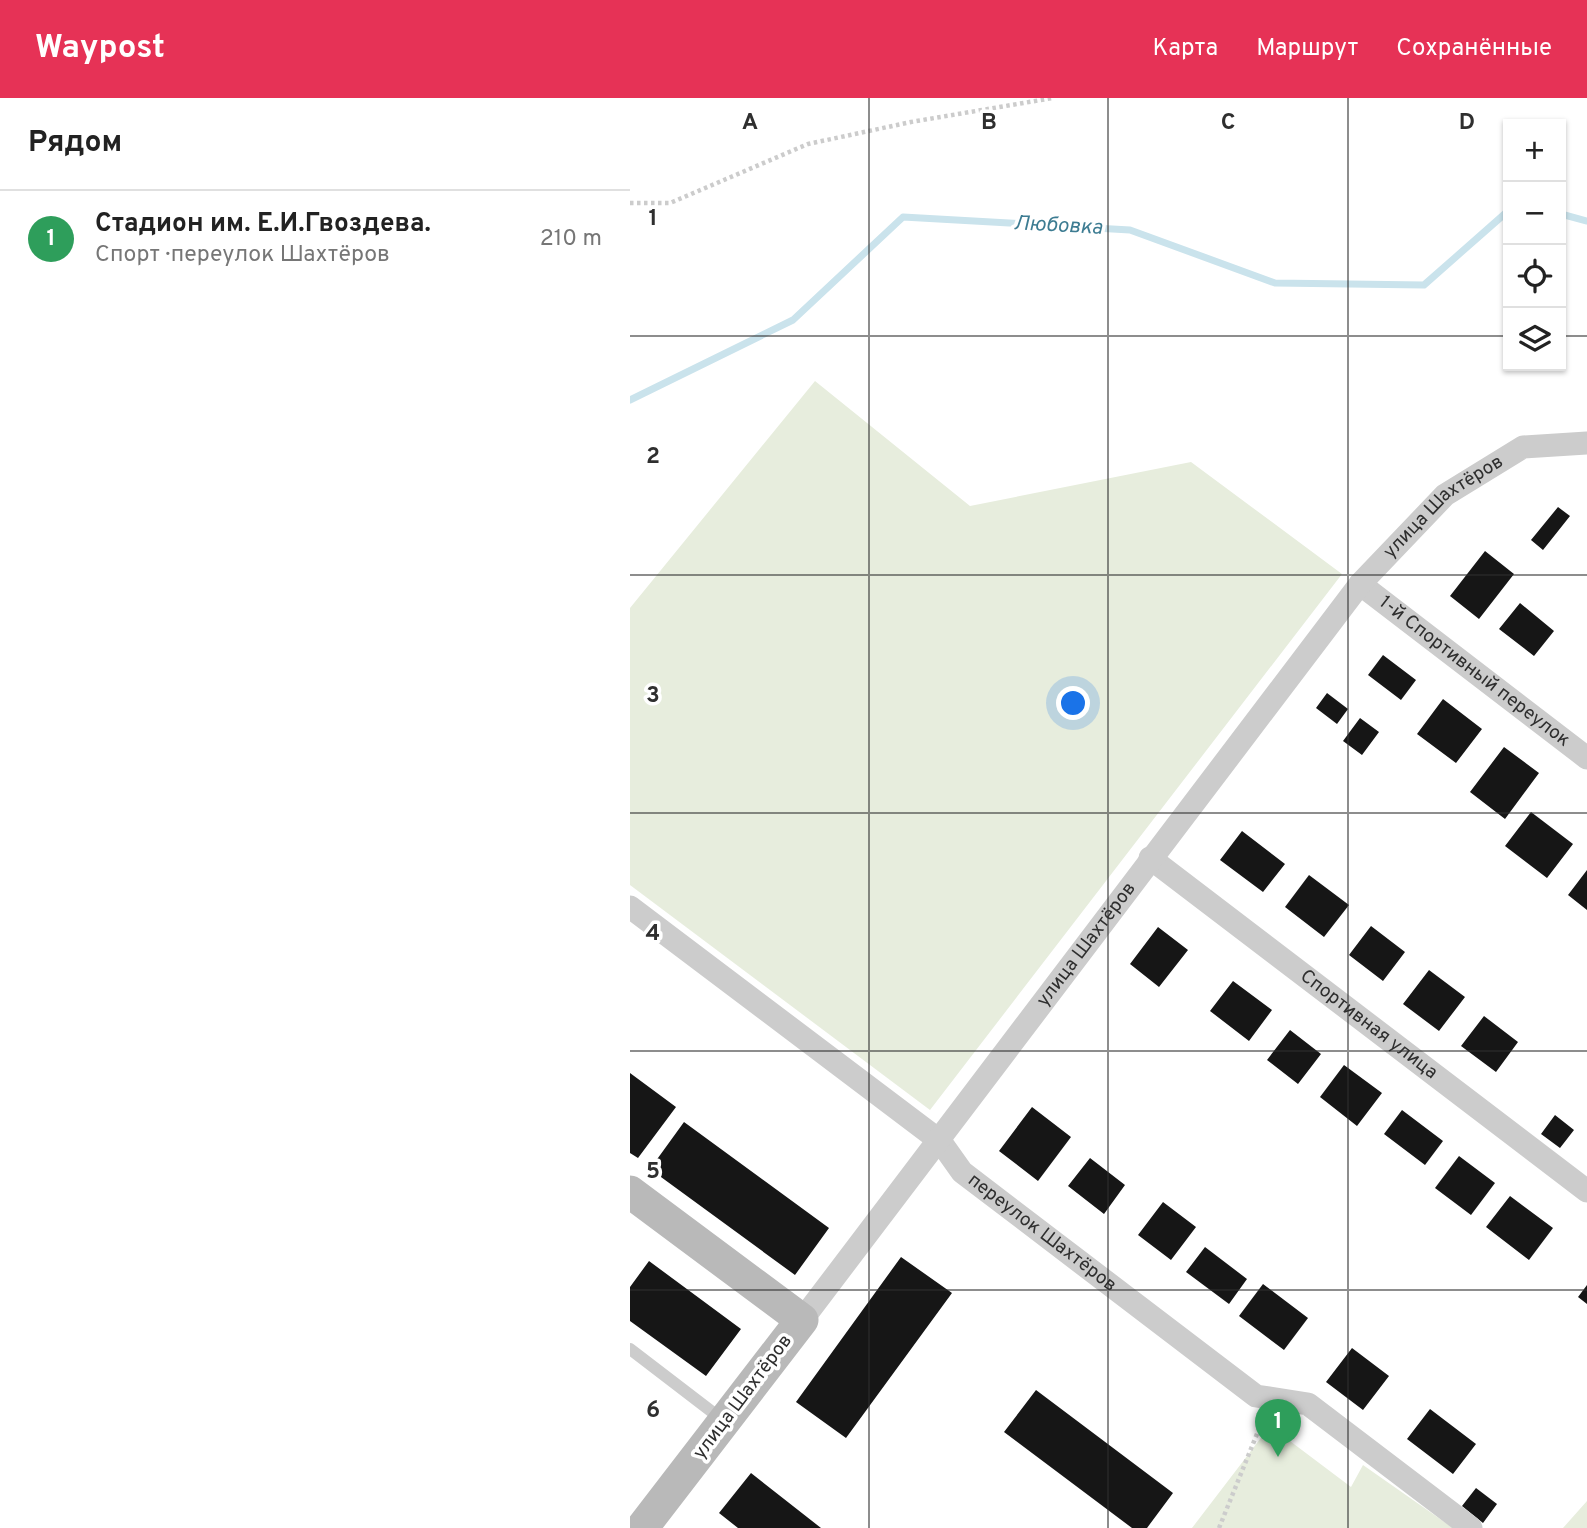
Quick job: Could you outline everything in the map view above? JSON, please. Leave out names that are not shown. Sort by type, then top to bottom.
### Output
[{"type":"street","name":"улица Шахтёров","points":[[654,1524],[724,1421],[940,1141],[1150,858],[1360,584],[1445,495],[1523,447],[1587,443]]},
{"type":"street","name":"1-й Спортивный переулок","points":[[1360,584],[1587,758]]},
{"type":"street","name":"Спортивная улица","points":[[1150,858],[1587,1191]]},
{"type":"street","name":"переулок Шахтёров","points":[[630,907],[940,1141],[962,1172],[1256,1396],[1308,1404],[1471,1528]]},
{"type":"street","points":[[630,1192],[802,1320]]},
{"type":"lane","points":[[630,1349],[724,1421]]},
{"type":"path","points":[[630,203],[670,203],[807,144],[911,122],[1053,98]]},
{"type":"path","points":[[1219,1528],[1272,1398]]},
{"type":"green space","points":[[815,381],[970,506],[1191,462],[1342,574],[930,1110],[630,885],[630,608]]},
{"type":"green space","points":[[1270,1426],[1351,1487],[1363,1465],[1453,1528],[1192,1528]]},
{"type":"green space","points":[[1587,1501],[1587,1528],[1563,1528]]},
{"type":"building","points":[[1558,507],[1570,516],[1543,550],[1531,540]]},
{"type":"building","points":[[1485,551],[1514,574],[1479,619],[1450,596]]},
{"type":"building","points":[[1520,603],[1554,631],[1534,656],[1499,629]]},
{"type":"building","points":[[1383,655],[1416,680],[1401,700],[1368,675]]},
{"type":"building","points":[[1327,693],[1348,709],[1337,724],[1316,708]]},
{"type":"building","points":[[1443,699],[1482,729],[1456,763],[1417,734]]},
{"type":"building","points":[[1360,718],[1379,732],[1362,755],[1343,741]]},
{"type":"building","points":[[1504,747],[1539,773],[1505,819],[1470,792]]},
{"type":"building","points":[[1531,812],[1573,844],[1547,878],[1505,846]]},
{"type":"building","points":[[1242,831],[1285,864],[1263,892],[1220,860]]},
{"type":"building","points":[[1587,870],[1587,910],[1568,895]]},
{"type":"building","points":[[1309,875],[1349,905],[1324,937],[1285,907]]},
{"type":"building","points":[[1371,926],[1405,952],[1383,981],[1349,955]]},
{"type":"building","points":[[1158,927],[1188,950],[1159,987],[1130,964]]},
{"type":"building","points":[[1429,970],[1465,997],[1439,1031],[1403,1004]]},
{"type":"building","points":[[1233,981],[1272,1010],[1249,1041],[1210,1011]]},
{"type":"building","points":[[1484,1016],[1518,1042],[1496,1072],[1461,1046]]},
{"type":"building","points":[[1290,1030],[1321,1054],[1298,1084],[1267,1060]]},
{"type":"building","points":[[1344,1065],[1382,1093],[1357,1126],[1320,1097]]},
{"type":"building","points":[[630,1073],[676,1107],[638,1158],[630,1153]]},
{"type":"building","points":[[1032,1107],[1071,1137],[1038,1181],[999,1151]]},
{"type":"building","points":[[1402,1110],[1443,1141],[1425,1165],[1384,1134]]},
{"type":"building","points":[[1555,1115],[1574,1130],[1560,1148],[1541,1134]]},
{"type":"building","points":[[684,1122],[829,1228],[795,1275],[650,1169]]},
{"type":"building","points":[[1459,1156],[1495,1183],[1471,1215],[1435,1188]]},
{"type":"building","points":[[1090,1158],[1125,1185],[1104,1214],[1068,1186]]},
{"type":"building","points":[[1510,1196],[1553,1228],[1529,1260],[1486,1227]]},
{"type":"building","points":[[1163,1202],[1196,1227],[1171,1260],[1138,1235]]},
{"type":"building","points":[[1205,1247],[1247,1279],[1229,1304],[1186,1272]]},
{"type":"building","points":[[901,1257],[952,1293],[846,1438],[796,1402]]},
{"type":"building","points":[[649,1261],[741,1329],[706,1376],[630,1321],[630,1287]]},
{"type":"building","points":[[1263,1284],[1308,1318],[1284,1350],[1239,1316]]},
{"type":"building","points":[[1587,1285],[1587,1304],[1578,1297]]},
{"type":"building","points":[[1352,1348],[1389,1376],[1363,1410],[1326,1382]]},
{"type":"building","points":[[1036,1390],[1173,1493],[1147,1528],[1132,1528],[1004,1432]]},
{"type":"building","points":[[1430,1409],[1476,1444],[1453,1474],[1407,1439]]},
{"type":"building","points":[[751,1473],[821,1528],[738,1528],[719,1513]]},
{"type":"building","points":[[1476,1488],[1497,1504],[1483,1523],[1462,1506]]},
{"type":"waterway","name":"Любовка","points":[[630,400],[793,320],[903,217],[1130,230],[1275,283],[1424,285],[1503,215]]},
{"type":"waterway","name":"Любовка","points":[[1566,215],[1587,221]]},
{"type":"place","name":"Стадион им. Е.И.Гвоздева.","points":[[1278,1457]]}]
